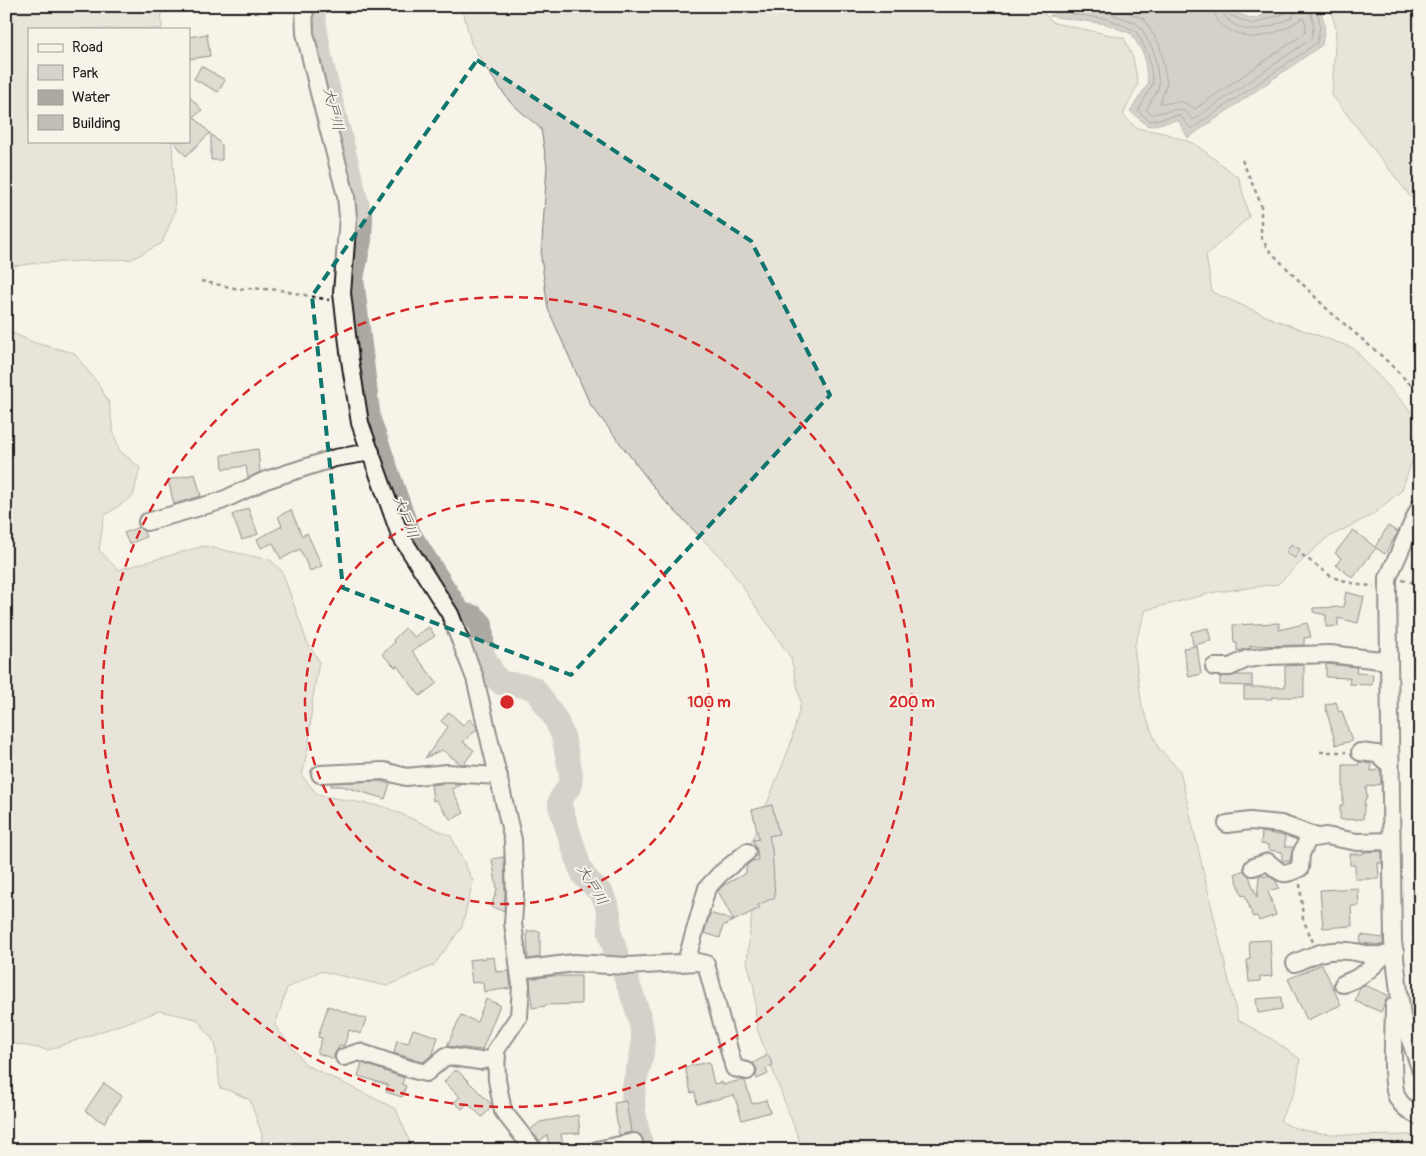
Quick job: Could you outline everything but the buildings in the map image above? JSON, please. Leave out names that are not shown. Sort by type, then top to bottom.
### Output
[{"type":"street","points":[[304,6],[305,33],[346,196],[348,217],[342,293],[360,423],[400,535],[450,614],[475,678],[499,776],[512,840],[515,894],[512,923],[521,986],[519,1016],[496,1050],[497,1080],[503,1111],[534,1150]]},
{"type":"street","points":[[147,522],[221,501],[266,480],[335,458],[370,452]]},
{"type":"street","points":[[1420,506],[1388,578],[1391,841],[1388,955],[1393,1074],[1396,1096],[1408,1111],[1420,1117]]},
{"type":"street","points":[[1214,667],[1230,667],[1247,659],[1270,656],[1330,654],[1388,661]]},
{"type":"street","points":[[1360,752],[1378,754],[1390,765]]},
{"type":"street","points":[[320,774],[384,771],[406,777],[447,773],[483,777],[499,776]]},
{"type":"street","points":[[1227,824],[1250,821],[1281,824],[1318,837]]},
{"type":"street","points":[[1253,867],[1268,862],[1281,873],[1288,874],[1300,868],[1301,854],[1308,838],[1326,836],[1357,842],[1391,841]]},
{"type":"street","points":[[686,962],[707,888],[720,874],[747,852]]},
{"type":"street","points":[[1295,963],[1318,952],[1347,951],[1388,955]]},
{"type":"street","points":[[1343,984],[1369,972],[1388,955]]},
{"type":"street","points":[[1388,955],[1402,1017],[1420,1068]]},
{"type":"street","points":[[519,970],[574,964],[627,966],[686,962],[706,964],[734,1068],[747,1071]]},
{"type":"street","points":[[344,1057],[359,1052],[426,1073],[446,1056],[480,1060],[497,1056]]},
{"type":"street","points":[[597,1150],[634,1142]]},
{"type":"path","points":[[1242,160],[1261,204],[1262,237],[1268,248],[1328,310],[1384,358],[1420,394]]},
{"type":"path","points":[[201,281],[239,289],[280,290],[326,298],[344,308]]},
{"type":"path","points":[[1302,555],[1332,577],[1359,585],[1388,587]]},
{"type":"path","points":[[1320,752],[1360,752]]},
{"type":"path","points":[[1300,868],[1303,919],[1318,952]]},
{"type":"highlighted area","points":[[477,60],[751,241],[830,395],[571,675],[343,588],[312,296]]},
{"type":"green space","points":[[6,6],[161,6],[162,28],[28,28],[28,142],[172,142],[175,211],[162,243],[132,259],[38,263],[6,267]]},
{"type":"green space","points":[[462,6],[1052,6],[1044,14],[1054,23],[1124,38],[1133,58],[1138,84],[1123,115],[1136,128],[1164,133],[1195,144],[1239,178],[1249,217],[1206,255],[1212,292],[1275,320],[1353,348],[1420,421],[1420,438],[1402,490],[1372,515],[1325,539],[1278,584],[1216,592],[1146,610],[1134,647],[1142,707],[1158,747],[1180,771],[1238,1020],[1270,1038],[1300,1059],[1296,1089],[1280,1120],[1290,1126],[1322,1133],[1342,1135],[1410,1135],[1420,1142],[1420,1150],[803,1150],[757,1029],[754,987],[747,962],[753,901],[750,846],[790,746],[801,703],[791,658],[727,564],[663,499],[590,404],[548,309],[541,257],[547,166],[541,129],[510,102],[488,71],[471,43]]},
{"type":"green space","points":[[1330,6],[1420,6],[1420,209],[1332,95],[1336,29]]},
{"type":"green space","points":[[6,330],[35,343],[74,353],[99,385],[109,403],[113,430],[119,450],[140,468],[133,496],[104,516],[99,550],[118,570],[204,546],[270,560],[282,571],[307,642],[319,661],[312,703],[309,742],[302,776],[318,795],[385,807],[451,836],[473,881],[462,927],[434,965],[387,986],[320,971],[287,988],[275,1026],[306,1065],[396,1109],[413,1150],[261,1150],[262,1135],[250,1100],[220,1088],[215,1043],[197,1019],[160,1011],[48,1050],[6,1042]]},
{"type":"water","points":[[1070,6],[1231,6],[1234,12],[1253,19],[1289,6],[1319,6],[1325,25],[1322,45],[1188,138],[1178,120],[1148,126],[1130,111],[1148,84],[1144,55],[1132,34],[1106,24],[1049,16]]},
{"type":"waterway","name":"大戸川","points":[[312,6],[320,57],[361,219],[360,240],[352,278],[369,420],[409,534],[460,614],[474,617],[481,624],[483,655],[494,675],[501,683],[527,686],[535,689],[556,720],[563,736],[571,774],[570,785],[560,800],[560,806],[584,876],[602,894],[606,903],[609,913],[610,934],[617,955]]},
{"type":"waterway","name":"大戸川","points":[[624,973],[643,1034],[642,1053],[633,1098],[636,1125],[643,1150]]}]
